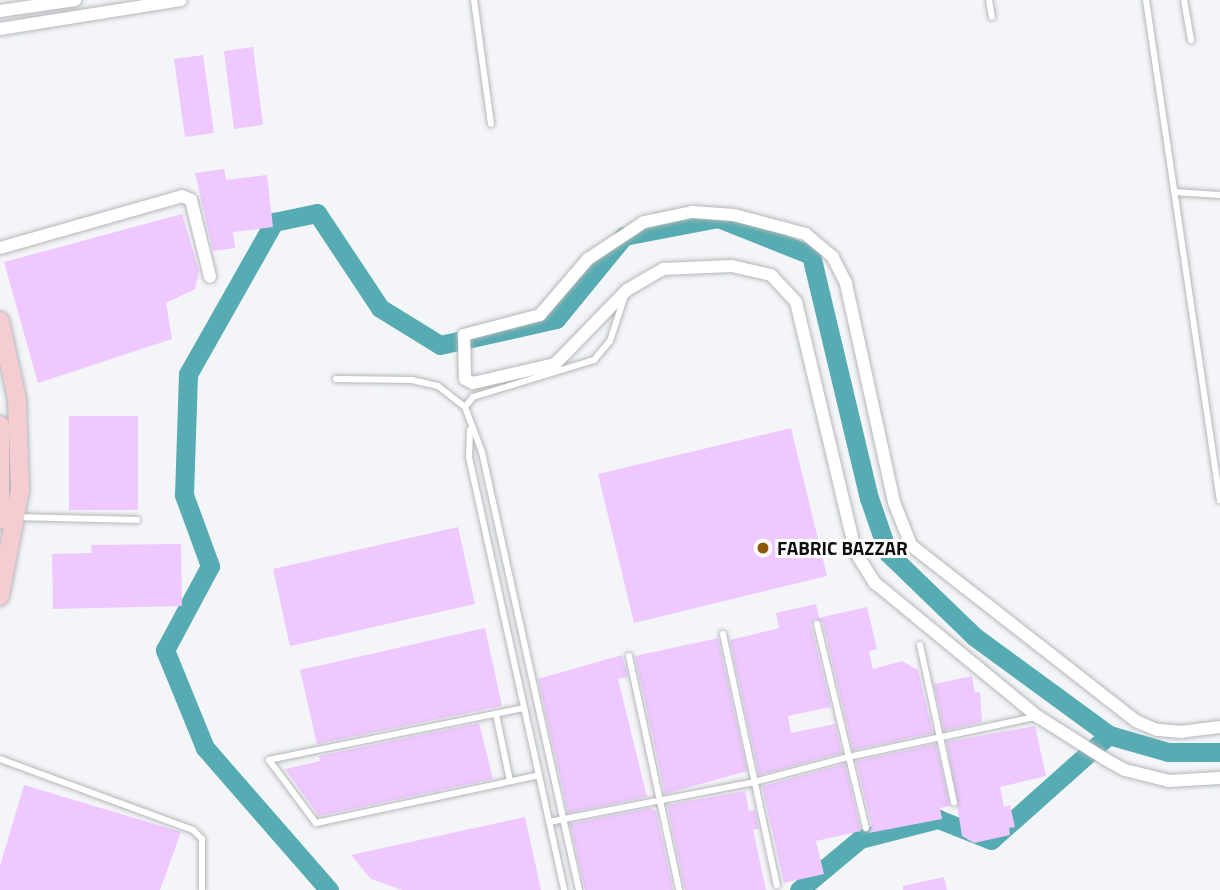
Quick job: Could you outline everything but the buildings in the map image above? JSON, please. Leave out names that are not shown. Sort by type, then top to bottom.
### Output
[{"type":"street","points":[[0,11],[75,0]]},
{"type":"street","points":[[0,29],[181,0]]},
{"type":"street","points":[[0,248],[182,196],[191,200],[210,277]]},
{"type":"street","points":[[1220,727],[1157,730],[1136,721],[911,545],[894,502],[846,283],[833,257],[806,234],[734,215],[692,212],[644,222],[588,258],[540,315],[464,335],[465,379],[473,383],[555,364],[627,290],[663,269],[677,266],[732,266],[771,275],[782,282],[796,302],[863,568],[895,602],[1037,716],[1105,759],[1125,770],[1169,781],[1220,778]]},
{"type":"street","points":[[0,321],[8,399],[6,517],[0,596]]},
{"type":"street","points":[[0,425],[6,517]]},
{"type":"lane","points":[[474,0],[491,124]]},
{"type":"lane","points":[[989,0],[992,17]]},
{"type":"lane","points":[[1146,0],[1216,449],[1220,501]]},
{"type":"lane","points":[[1185,0],[1191,40]]},
{"type":"lane","points":[[1174,191],[1220,195]]},
{"type":"lane","points":[[465,407],[473,397],[594,360],[610,341],[627,290]]},
{"type":"lane","points":[[336,379],[412,380],[438,386],[465,407],[470,428],[482,452],[579,890]]},
{"type":"lane","points":[[470,428],[469,457],[564,890]]},
{"type":"lane","points":[[6,517],[137,520]]},
{"type":"lane","points":[[817,624],[866,828]]},
{"type":"lane","points":[[723,634],[777,886]]},
{"type":"lane","points":[[920,645],[954,802]]},
{"type":"lane","points":[[629,656],[679,890]]},
{"type":"lane","points":[[524,708],[269,760],[316,823],[539,775]]},
{"type":"lane","points":[[496,714],[510,782]]},
{"type":"lane","points":[[549,822],[754,782],[848,757],[1037,716]]},
{"type":"lane","points":[[0,759],[193,830],[202,839],[202,890]]},
{"type":"waterway","points":[[329,890],[205,748],[165,650],[210,566],[184,495],[188,374],[274,222],[317,213],[380,308],[440,345],[556,319],[624,236],[718,218],[811,255],[869,498],[888,553],[975,637],[1109,735],[1168,752],[1220,752]]},
{"type":"waterway","points":[[799,890],[860,839],[938,819],[991,840],[1109,735]]},
{"type":"place","name":"FABRIC BAZZAR","points":[[763,548]]}]
